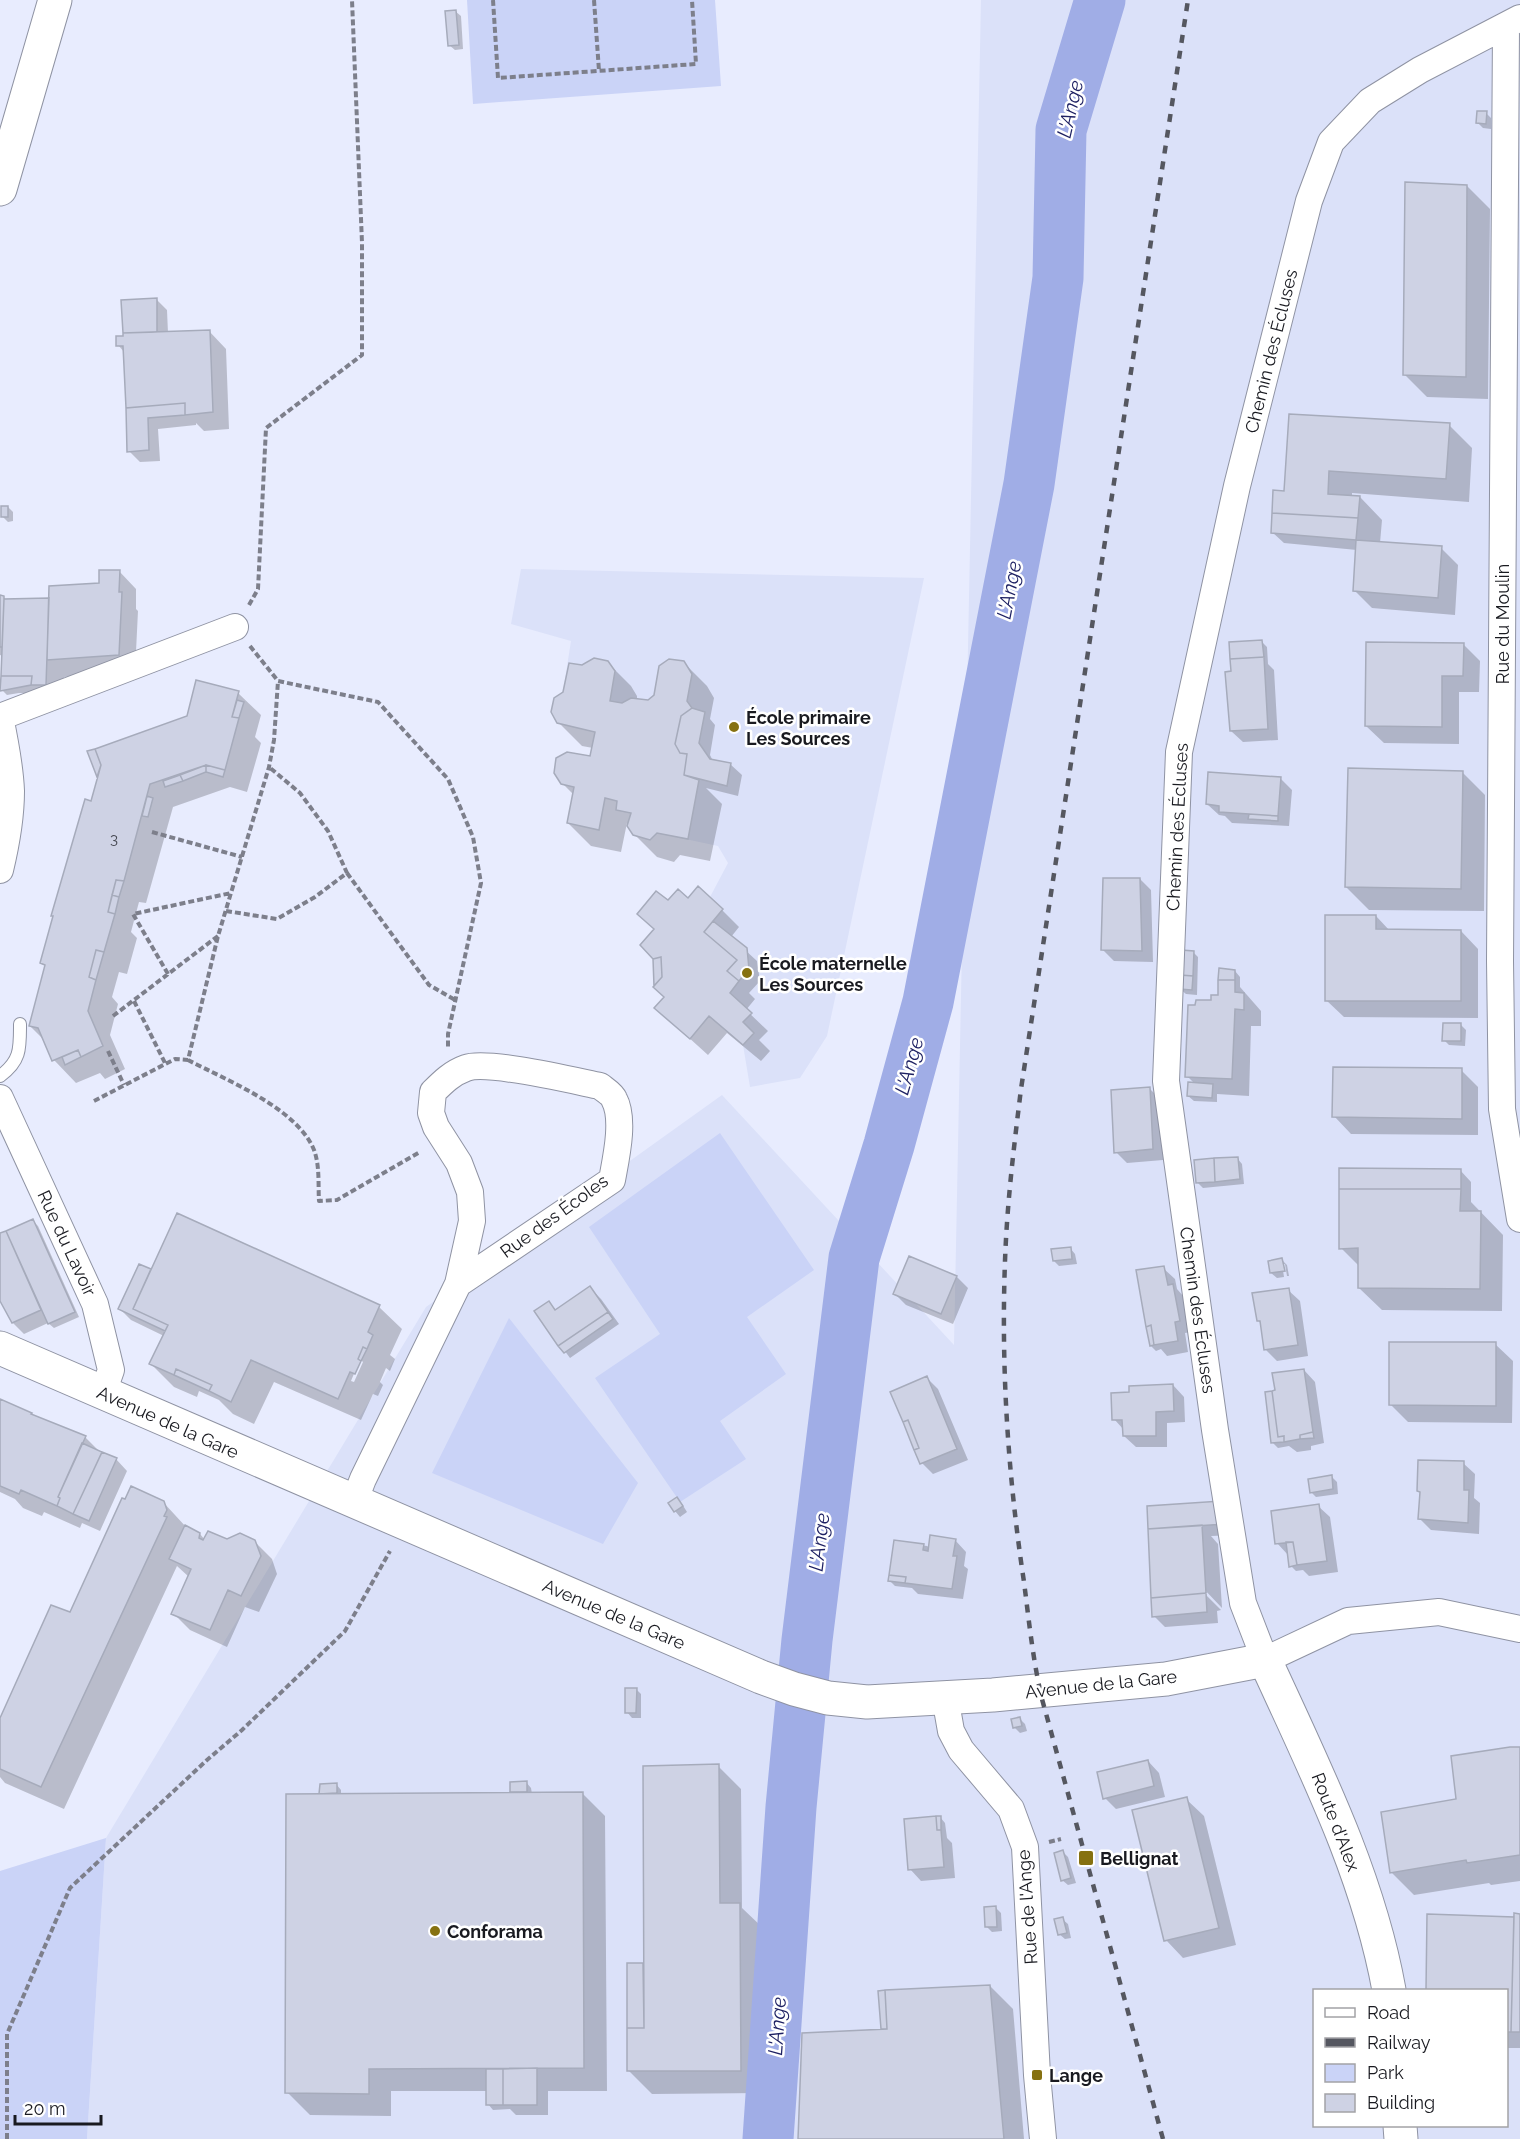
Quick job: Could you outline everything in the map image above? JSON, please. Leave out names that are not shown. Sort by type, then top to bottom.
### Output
[{"type":"street","points":[[0,189],[55,0]]},
{"type":"street","name":"Rue du Moulin","points":[[1513,23],[1500,961],[1502,1109],[1520,1219]]},
{"type":"street","name":"Chemin des Écluses","points":[[1265,1660],[1243,1603],[1215,1430],[1166,1081],[1179,752],[1237,486],[1309,201],[1331,142],[1370,101],[1420,70],[1513,23]]},
{"type":"street","points":[[0,870],[5,849],[11,792],[0,717],[236,627]]},
{"type":"street","name":"Rue des Écoles","points":[[354,1502],[368,1468],[458,1284],[472,1221],[470,1192],[459,1163],[436,1126],[431,1113],[432,1092],[448,1077],[468,1066],[494,1067],[600,1086],[614,1097],[619,1112],[617,1152],[612,1180],[458,1284]]},
{"type":"street","name":"Rue du Lavoir","points":[[0,1098],[95,1304],[111,1370],[103,1393]]},
{"type":"street","name":"Avenue de la Gare","points":[[0,1348],[761,1677],[828,1698],[867,1702],[993,1695],[1166,1679],[1265,1660]]},
{"type":"street","points":[[1265,1660],[1348,1622],[1439,1612],[1520,1629]]},
{"type":"street","name":"Route d'Alex","points":[[1265,1660],[1350,1854],[1384,1961],[1389,1989]]},
{"type":"street","name":"Rue de l'Ange","points":[[945,1697],[951,1731],[961,1750],[1011,1809],[1025,1847],[1037,2075],[1043,2139]]},
{"type":"lane","points":[[0,1076],[14,1064],[18,1055],[20,1024]]},
{"type":"path","points":[[352,0],[362,243],[362,355],[266,428],[258,589],[236,627],[278,681],[378,702],[448,778],[473,837],[481,883],[448,1034],[448,1077]]},
{"type":"path","points":[[493,0],[498,78],[696,64],[692,0]]},
{"type":"path","points":[[594,0],[599,71]]},
{"type":"path","points":[[188,1060],[218,936],[269,767],[274,740],[278,681]]},
{"type":"path","points":[[269,767],[300,793],[328,831],[347,873],[429,985],[455,1000]]},
{"type":"path","points":[[152,832],[242,857]]},
{"type":"path","points":[[226,911],[277,919],[315,897],[347,873]]},
{"type":"path","points":[[168,974],[134,914],[231,893]]},
{"type":"path","points":[[112,1016],[218,936]]},
{"type":"path","points":[[134,1001],[165,1063]]},
{"type":"path","points":[[108,1051],[124,1085]]},
{"type":"path","points":[[94,1101],[165,1063],[175,1059],[188,1060],[270,1103],[301,1130],[314,1150],[318,1169],[319,1201],[337,1200],[444,1138]]},
{"type":"path","points":[[7,2139],[7,2034],[70,1888],[207,1760],[242,1731],[345,1631],[405,1524]]},
{"type":"shaded area","points":[[981,0],[1520,0],[1520,2139],[87,2139],[106,1838],[426,1307],[722,1095],[954,1345]]},
{"type":"shaded area","name":"École primaire Les Sources","points":[[521,569],[924,578],[827,1036],[800,1078],[750,1087],[743,1045],[709,1017],[690,1039],[654,1008],[664,997],[653,987],[653,959],[640,945],[654,929],[637,914],[656,891],[668,900],[678,889],[688,897],[698,886],[710,897],[728,863],[718,846],[657,833],[650,840],[633,835],[627,826],[631,813],[616,810],[617,801],[605,798],[599,830],[567,823],[574,787],[561,784],[554,773],[556,758],[567,752],[590,756],[595,732],[557,723],[551,712],[554,698],[563,692],[571,641],[511,624]]},
{"type":"green space","points":[[467,0],[715,0],[721,86],[473,104]]},
{"type":"green space","points":[[720,1133],[814,1270],[747,1317],[786,1374],[720,1421],[746,1459],[680,1502],[595,1378],[660,1334],[589,1227]]},
{"type":"green space","points":[[509,1318],[638,1483],[603,1544],[432,1473]]},
{"type":"green space","points":[[106,1838],[87,2139],[0,2139],[0,1871]]},
{"type":"building","points":[[456,10],[459,45],[448,46],[445,11]]},
{"type":"building","points":[[1477,111],[1487,111],[1486,124],[1476,123]]},
{"type":"building","points":[[1405,182],[1467,185],[1466,377],[1403,375]]},
{"type":"building","points":[[157,298],[157,332],[123,333],[121,300]]},
{"type":"building","points":[[210,330],[213,412],[185,415],[185,403],[126,408],[123,346],[116,346],[116,336],[123,336],[123,333]]},
{"type":"building","points":[[185,403],[185,415],[148,418],[149,450],[127,452],[126,408]]},
{"type":"building","points":[[1289,414],[1450,423],[1446,479],[1329,471],[1328,494],[1360,496],[1358,518],[1272,513],[1273,490],[1284,491]]},
{"type":"building","points":[[1,506],[8,506],[8,517],[1,517]]},
{"type":"building","points":[[1272,513],[1358,518],[1356,540],[1271,533]]},
{"type":"building","points":[[1356,540],[1442,546],[1438,598],[1353,591]]},
{"type":"building","points":[[99,570],[120,570],[119,592],[122,592],[119,655],[47,660],[49,586],[99,583]]},
{"type":"building","points":[[0,595],[4,596],[2,647],[0,647]]},
{"type":"building","points":[[49,598],[46,685],[31,685],[32,676],[1,676],[4,599]]},
{"type":"building","points":[[1262,640],[1264,657],[1230,659],[1229,642]]},
{"type":"building","points":[[1366,642],[1464,643],[1463,676],[1442,676],[1442,727],[1365,726]]},
{"type":"building","points":[[1264,657],[1268,729],[1230,731],[1225,672],[1231,671],[1230,659]]},
{"type":"building","points":[[594,658],[608,661],[615,671],[610,701],[622,703],[631,698],[648,700],[654,695],[659,666],[669,659],[684,661],[692,674],[687,701],[692,708],[681,716],[675,744],[680,753],[687,754],[684,775],[699,780],[688,839],[657,833],[650,840],[633,835],[627,826],[631,813],[616,810],[617,801],[605,798],[599,830],[567,823],[574,787],[561,784],[554,773],[556,758],[567,752],[590,756],[595,732],[557,723],[551,712],[554,698],[563,692],[569,663],[582,665]]},
{"type":"building","points":[[1,676],[32,676],[31,685],[0,691]]},
{"type":"building","points":[[196,680],[239,691],[232,717],[239,718],[225,770],[206,765],[150,784],[124,881],[116,880],[108,912],[115,914],[104,952],[96,950],[89,977],[96,980],[88,1011],[103,1046],[81,1057],[78,1050],[52,1061],[38,1028],[29,1026],[45,965],[40,963],[53,916],[51,916],[85,799],[91,801],[101,765],[95,749],[187,716]]},
{"type":"building","points":[[237,700],[244,702],[239,718],[232,717]]},
{"type":"building","points":[[692,708],[705,712],[699,743],[710,759],[731,763],[727,786],[684,775],[687,754],[680,753],[675,744],[681,716]]},
{"type":"building","points":[[95,749],[101,765],[97,777],[87,751]]},
{"type":"building","points":[[206,765],[225,770],[223,777],[206,772]]},
{"type":"building","points":[[206,765],[206,772],[183,781],[180,775]]},
{"type":"building","points":[[1348,768],[1463,771],[1461,889],[1345,887]]},
{"type":"building","points":[[1208,772],[1281,777],[1278,816],[1219,812],[1219,806],[1206,804]]},
{"type":"building","points":[[180,775],[183,781],[165,787],[163,781]]},
{"type":"building","points":[[147,796],[153,798],[148,817],[142,816]]},
{"type":"building","points":[[1249,814],[1278,816],[1278,821],[1248,819]]},
{"type":"building","points":[[1103,878],[1140,878],[1142,951],[1101,950]]},
{"type":"building","points":[[116,880],[124,881],[119,897],[112,895]]},
{"type":"building","points":[[698,886],[723,909],[704,932],[737,960],[727,971],[739,981],[730,993],[752,1013],[743,1022],[754,1033],[743,1045],[709,1016],[690,1039],[654,1008],[664,997],[653,987],[662,977],[661,957],[653,959],[640,945],[654,929],[637,914],[656,891],[668,900],[678,889],[688,898]]},
{"type":"building","points":[[112,895],[119,897],[115,914],[108,912]]},
{"type":"building","points":[[1325,915],[1376,915],[1376,929],[1461,930],[1461,1001],[1325,1001]]},
{"type":"building","points":[[713,921],[747,948],[749,969],[739,981],[727,971],[737,960],[704,932]]},
{"type":"building","points":[[96,950],[104,952],[96,980],[89,977]]},
{"type":"building","points":[[1181,950],[1194,951],[1193,976],[1180,975]]},
{"type":"building","points":[[661,957],[662,977],[654,986],[653,959]]},
{"type":"building","points":[[1219,968],[1235,970],[1235,980],[1218,980]]},
{"type":"building","points":[[1180,975],[1193,976],[1192,990],[1179,989]]},
{"type":"building","points":[[1218,980],[1235,980],[1235,992],[1244,993],[1244,1010],[1235,1009],[1232,1079],[1185,1077],[1188,1005],[1195,1005],[1196,1000],[1211,1000],[1211,995],[1218,995]]},
{"type":"building","points":[[1443,1023],[1461,1023],[1461,1041],[1442,1041]]},
{"type":"building","points":[[78,1050],[81,1057],[65,1065],[62,1057]]},
{"type":"building","points":[[1333,1067],[1462,1068],[1462,1119],[1332,1117]]},
{"type":"building","points":[[1188,1082],[1213,1084],[1212,1098],[1187,1096]]},
{"type":"building","points":[[1150,1087],[1153,1149],[1114,1153],[1111,1090]]},
{"type":"building","points":[[1238,1157],[1240,1179],[1215,1182],[1214,1158]]},
{"type":"building","points":[[1214,1158],[1215,1182],[1196,1183],[1194,1160]]},
{"type":"building","points":[[1339,1168],[1461,1169],[1461,1189],[1339,1189]]},
{"type":"building","points":[[1339,1189],[1461,1189],[1460,1211],[1481,1211],[1480,1289],[1358,1288],[1358,1248],[1339,1249]]},
{"type":"building","points":[[177,1213],[380,1305],[368,1332],[373,1335],[367,1349],[363,1347],[358,1359],[361,1361],[355,1374],[350,1372],[338,1399],[251,1360],[231,1402],[209,1391],[212,1385],[176,1369],[174,1375],[149,1364],[168,1325],[133,1309]]},
{"type":"building","points":[[33,1219],[75,1312],[48,1324],[6,1231]]},
{"type":"building","points":[[6,1231],[41,1310],[12,1323],[0,1301],[0,1233]]},
{"type":"building","points":[[1071,1247],[1072,1259],[1053,1261],[1051,1249]]},
{"type":"building","points":[[909,1256],[957,1276],[941,1314],[893,1294]]},
{"type":"building","points":[[1282,1258],[1285,1271],[1270,1273],[1268,1261]]},
{"type":"building","points":[[139,1264],[151,1269],[133,1309],[168,1325],[165,1331],[118,1309]]},
{"type":"building","points":[[1164,1266],[1168,1285],[1173,1284],[1180,1321],[1175,1322],[1178,1341],[1154,1345],[1151,1325],[1146,1327],[1136,1270]]},
{"type":"building","points":[[590,1286],[608,1312],[558,1346],[534,1311],[549,1301],[555,1310]]},
{"type":"building","points":[[1289,1288],[1298,1345],[1264,1350],[1260,1321],[1257,1321],[1252,1293]]},
{"type":"building","points":[[608,1312],[613,1319],[564,1353],[558,1346]]},
{"type":"building","points":[[1151,1325],[1154,1345],[1150,1346],[1146,1327]]},
{"type":"building","points":[[1389,1342],[1496,1342],[1496,1406],[1389,1405]]},
{"type":"building","points":[[363,1347],[367,1349],[361,1361],[358,1359]]},
{"type":"building","points":[[176,1369],[212,1385],[209,1391],[174,1375]]},
{"type":"building","points":[[1304,1369],[1313,1432],[1300,1435],[1300,1439],[1284,1442],[1284,1436],[1278,1437],[1272,1373]]},
{"type":"building","points":[[927,1376],[957,1449],[920,1464],[914,1450],[919,1448],[908,1420],[903,1422],[890,1392]]},
{"type":"building","points":[[1173,1384],[1174,1411],[1156,1412],[1156,1436],[1123,1436],[1122,1420],[1112,1420],[1111,1393],[1129,1392],[1129,1386]]},
{"type":"building","points":[[1272,1391],[1278,1437],[1284,1436],[1284,1442],[1271,1443],[1265,1392]]},
{"type":"building","points":[[0,1399],[86,1436],[58,1497],[60,1498],[57,1506],[21,1490],[19,1494],[0,1486]]},
{"type":"building","points":[[908,1420],[919,1448],[914,1450],[903,1422]]},
{"type":"building","points":[[1313,1432],[1314,1438],[1300,1439],[1300,1435]]},
{"type":"building","points":[[82,1443],[102,1452],[73,1514],[57,1506],[60,1498],[58,1497]]},
{"type":"building","points":[[102,1452],[117,1458],[89,1521],[73,1514]]},
{"type":"building","points":[[1418,1460],[1464,1461],[1464,1490],[1469,1490],[1468,1523],[1418,1519],[1420,1492],[1417,1491]]},
{"type":"building","points":[[1332,1475],[1333,1489],[1310,1493],[1308,1479]]},
{"type":"building","points":[[131,1486],[164,1501],[167,1510],[164,1516],[167,1517],[41,1787],[0,1769],[0,1718],[51,1605],[70,1612],[122,1498],[125,1499]]},
{"type":"building","points":[[677,1497],[683,1506],[674,1512],[668,1503]]},
{"type":"building","points":[[1221,1501],[1226,1524],[1148,1529],[1147,1506]]},
{"type":"building","points":[[1319,1504],[1327,1561],[1297,1565],[1293,1542],[1275,1544],[1271,1511]]},
{"type":"building","points":[[185,1525],[200,1533],[199,1538],[203,1540],[208,1531],[227,1539],[240,1533],[255,1540],[261,1556],[241,1596],[228,1590],[210,1630],[171,1614],[191,1569],[169,1559]]},
{"type":"building","points":[[1202,1525],[1206,1593],[1151,1598],[1148,1529]]},
{"type":"building","points":[[930,1535],[956,1539],[953,1556],[957,1556],[952,1589],[905,1583],[906,1577],[889,1575],[894,1540],[924,1544],[923,1550],[928,1551]]},
{"type":"building","points":[[1286,1542],[1293,1542],[1297,1565],[1289,1567]]},
{"type":"building","points":[[889,1575],[906,1577],[905,1583],[888,1581]]},
{"type":"building","points":[[1206,1593],[1207,1612],[1152,1617],[1151,1598]]},
{"type":"building","points":[[625,1688],[637,1688],[636,1713],[625,1713]]},
{"type":"building","points":[[1020,1717],[1022,1726],[1013,1728],[1011,1719]]},
{"type":"building","points":[[1520,1747],[1520,1855],[1467,1863],[1466,1860],[1390,1873],[1381,1812],[1456,1799],[1451,1756]]},
{"type":"building","points":[[1148,1760],[1154,1786],[1103,1799],[1097,1772]]},
{"type":"building","points":[[719,1764],[720,1903],[740,1903],[741,2071],[627,2071],[627,2028],[644,2028],[643,1766]]},
{"type":"building","points":[[527,1781],[527,1792],[510,1792],[510,1782]]},
{"type":"building","points":[[337,1783],[337,1793],[319,1794],[320,1784]]},
{"type":"building","name":"Conforama","points":[[583,1792],[584,2068],[369,2069],[369,2094],[285,2093],[286,1794]]},
{"type":"building","points":[[1187,1797],[1219,1928],[1164,1941],[1132,1810]]},
{"type":"building","points":[[936,1816],[941,1816],[941,1830],[937,1830]]},
{"type":"building","points":[[936,1816],[937,1830],[941,1830],[944,1867],[908,1870],[904,1819]]},
{"type":"building","points":[[1063,1850],[1071,1878],[1061,1881],[1054,1853]]},
{"type":"building","points":[[996,1906],[997,1927],[985,1927],[984,1907]]},
{"type":"building","points":[[1514,1913],[1520,1914],[1520,2032],[1511,2032]]},
{"type":"building","points":[[1427,1914],[1514,1917],[1511,2032],[1508,2032],[1508,1989],[1426,1989]]},
{"type":"building","points":[[1063,1917],[1067,1933],[1058,1935],[1054,1919]]},
{"type":"building","points":[[627,1963],[643,1963],[644,2028],[627,2028]]},
{"type":"building","points":[[990,1985],[1004,2139],[798,2139],[802,2033],[887,2029],[885,1990]]},
{"type":"building","points":[[885,1990],[887,2029],[881,2029],[878,1991]]},
{"type":"building","points":[[537,2068],[537,2105],[503,2105],[503,2069]]},
{"type":"building","points":[[486,2069],[503,2069],[503,2105],[486,2105]]},
{"type":"waterway","name":"L'Ange","points":[[768,2139],[791,1807],[807,1640],[854,1258],[889,1145],[928,1002],[1029,484],[1058,278],[1061,130],[1100,0]]},
{"type":"railway","points":[[1163,2139],[1036,1670],[1018,1542],[1010,1462],[1005,1382],[1004,1301],[1007,1218],[1021,1089],[1188,0]]},
{"type":"place","name":"École primaire Les Sources","points":[[734,727]]},
{"type":"place","name":"École maternelle Les Sources","points":[[747,973]]},
{"type":"place","name":"Bellignat","points":[[1086,1858]]},
{"type":"place","name":"Conforama","points":[[435,1931]]},
{"type":"place","name":"Lange","points":[[1037,2075]]}]
